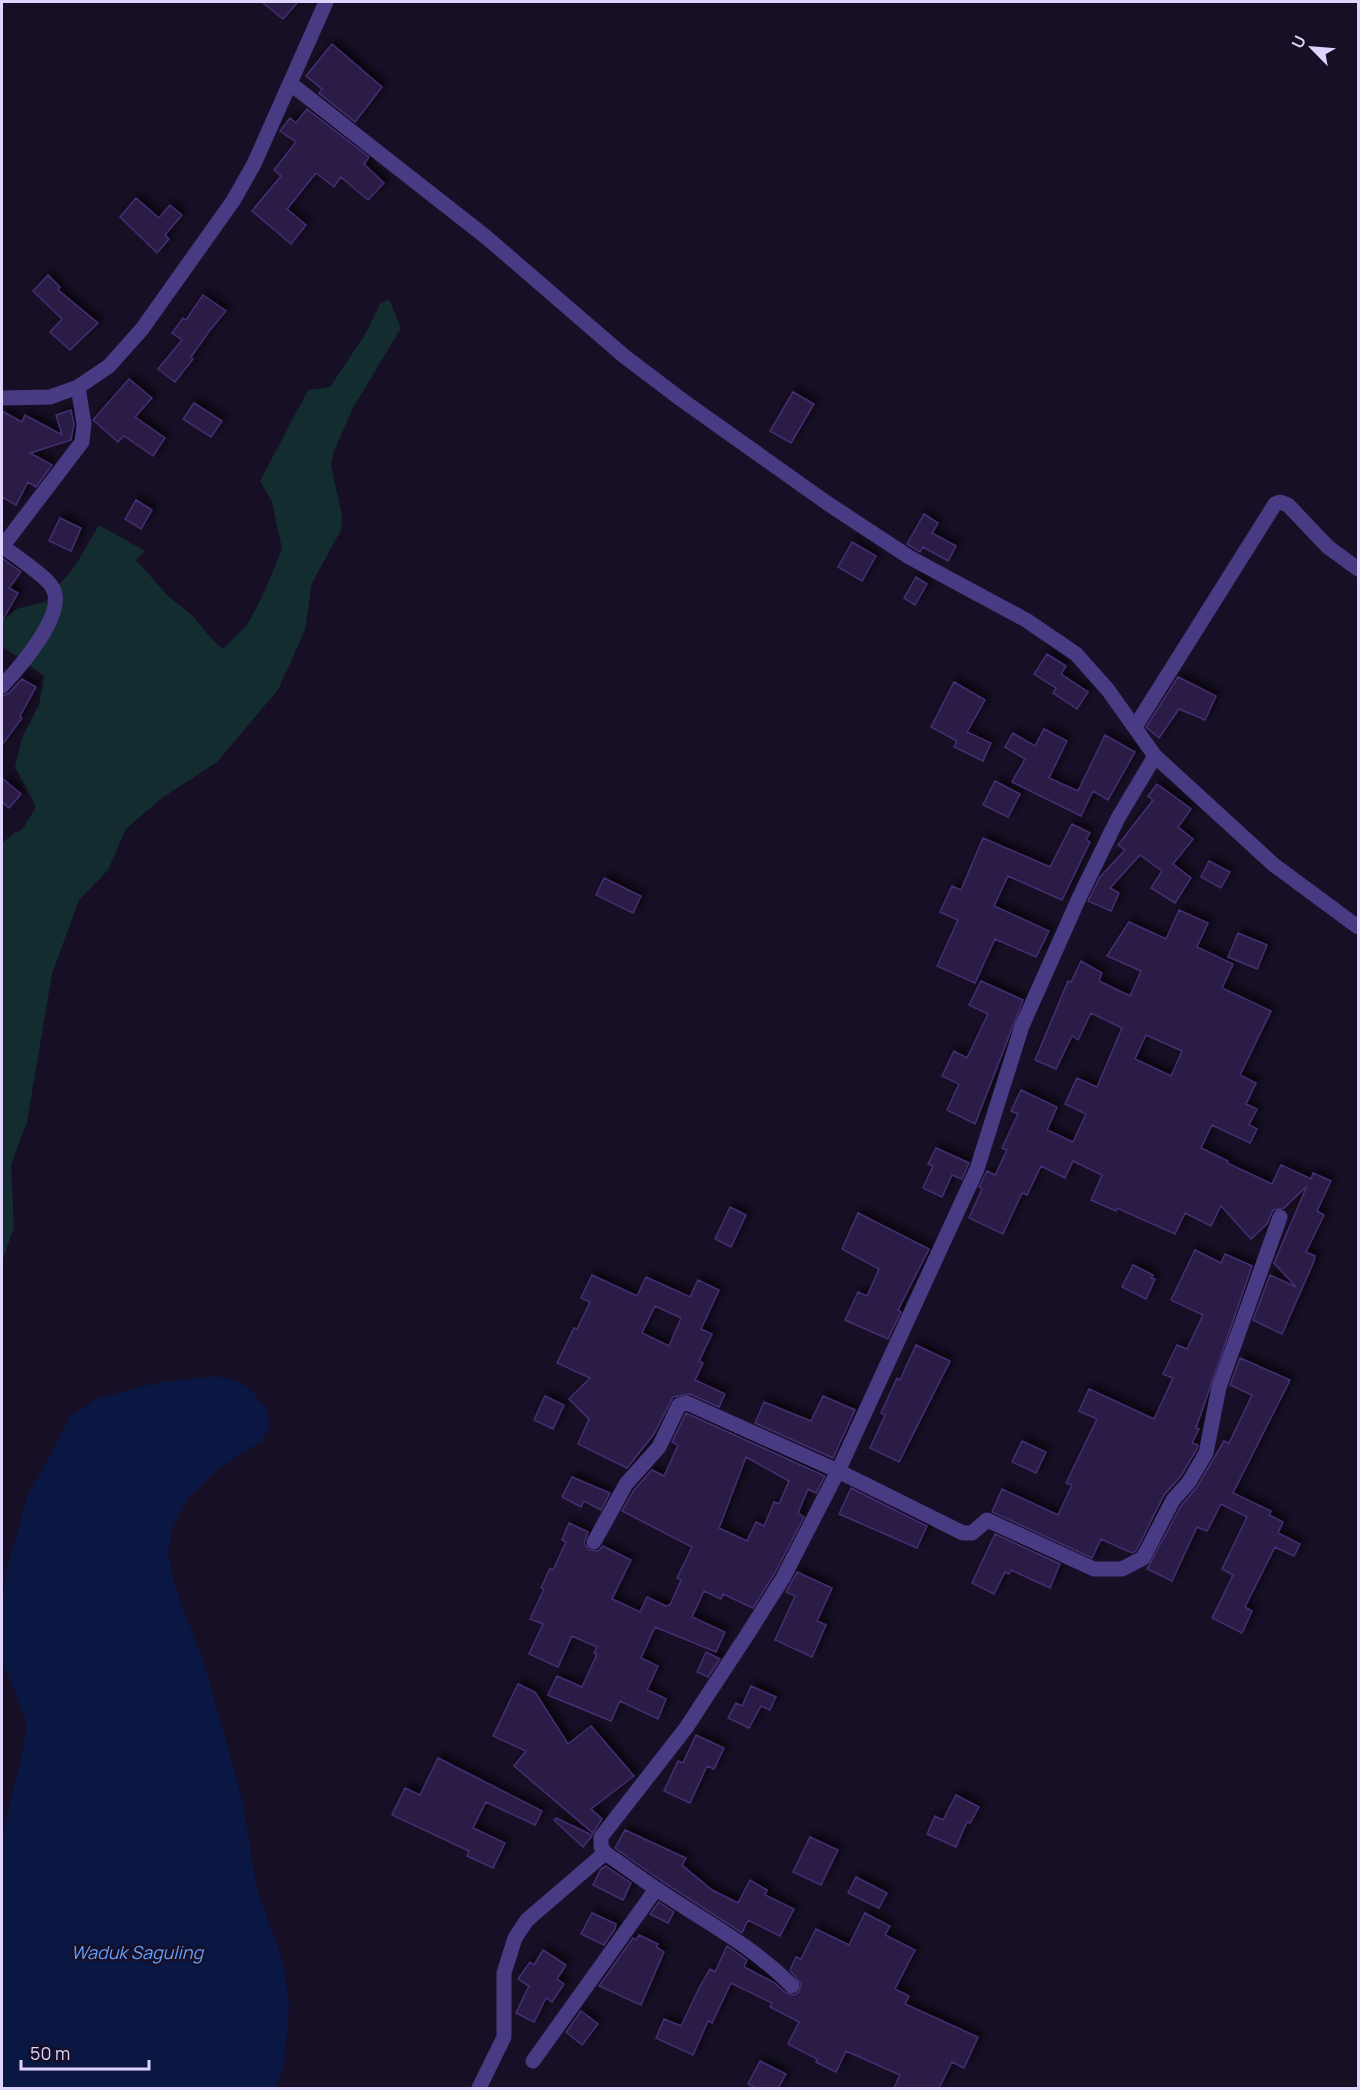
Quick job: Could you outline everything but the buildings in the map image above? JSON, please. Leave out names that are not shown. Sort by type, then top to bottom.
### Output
[{"type":"street","points":[[2,398],[50,397],[78,387],[110,366],[128,347],[233,201],[254,164],[326,2]]},
{"type":"street","points":[[291,84],[486,237],[624,356],[682,400],[827,503],[909,556],[1026,620],[1064,644],[1091,669],[1155,756],[1274,865],[1359,927]]},
{"type":"street","points":[[2,686],[31,651],[53,612],[56,600],[52,586],[5,548],[5,543],[82,441],[84,424],[78,387]]},
{"type":"street","points":[[1135,727],[1275,504],[1280,502],[1288,505],[1328,547],[1359,569]]},
{"type":"street","points":[[792,1986],[768,1962],[749,1948],[656,1889],[605,1853],[600,1842],[602,1834],[686,1728],[741,1644],[783,1578],[838,1471],[977,1169],[1022,1026],[1079,898],[1118,818],[1155,756]]},
{"type":"street","points":[[594,1542],[626,1484],[659,1447],[679,1405],[691,1403],[838,1471],[963,1533],[972,1533],[987,1520],[1094,1569],[1104,1571],[1132,1565],[1143,1558],[1173,1500],[1189,1482],[1206,1453],[1219,1388],[1280,1218]]},
{"type":"street","points":[[479,2088],[504,2037],[504,1973],[515,1938],[527,1920],[605,1853]]},
{"type":"street","points":[[533,2061],[656,1889]]},
{"type":"green space","points":[[389,299],[401,328],[353,408],[334,451],[331,466],[342,515],[341,530],[312,583],[305,630],[278,690],[217,762],[162,798],[126,829],[108,870],[79,900],[52,974],[27,1122],[11,1165],[14,1228],[2,1261],[2,843],[14,833],[22,830],[36,807],[15,767],[22,738],[39,705],[44,676],[2,646],[2,621],[16,609],[45,602],[75,566],[99,525],[145,551],[136,560],[168,596],[192,615],[223,649],[247,625],[262,597],[282,549],[272,502],[260,481],[308,390],[330,387],[366,333],[380,304]]},
{"type":"water","name":"Waduk Saguling","points":[[213,1376],[234,1380],[250,1389],[268,1411],[269,1428],[260,1442],[219,1468],[187,1499],[173,1526],[168,1553],[175,1586],[206,1669],[243,1803],[257,1889],[284,1964],[289,2006],[284,2067],[276,2088],[2,2088],[2,1837],[24,1744],[26,1720],[2,1660],[2,1602],[7,1568],[27,1497],[71,1416],[96,1399],[155,1383]]}]
